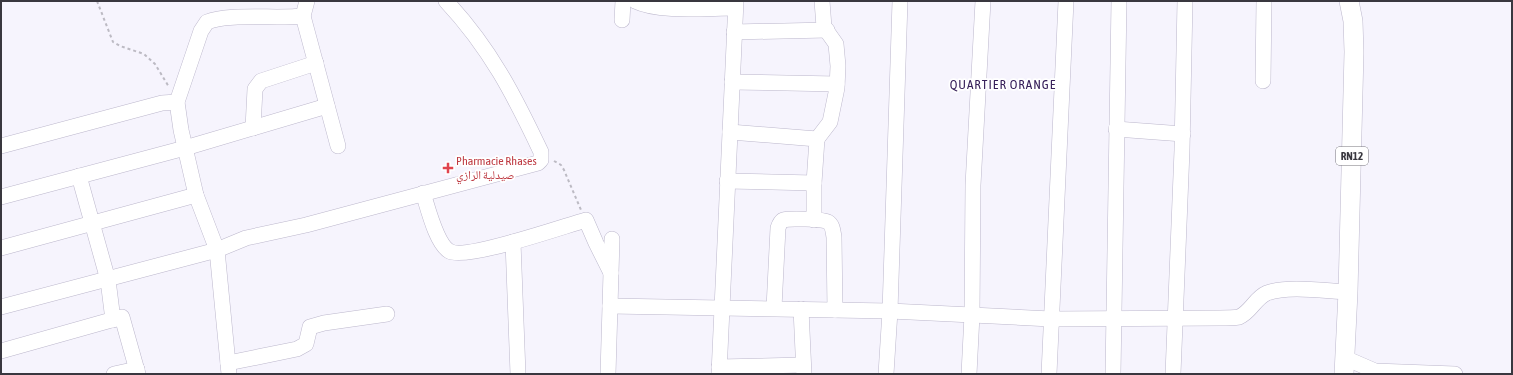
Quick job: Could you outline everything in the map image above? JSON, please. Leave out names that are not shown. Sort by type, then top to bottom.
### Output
[{"type":"main road","name":"RN12","points":[[1344,366],[1348,292],[1354,59],[1353,21],[1349,1]]},
{"type":"main road","name":"RN12","points":[[1353,21],[1358,1]]},
{"type":"street","points":[[307,1],[302,16],[316,62],[338,146]]},
{"type":"street","points":[[1,307],[217,250],[246,238],[306,225],[538,163],[542,156],[498,68],[480,40],[446,1]]},
{"type":"street","points":[[622,20],[623,1]]},
{"type":"street","points":[[635,1],[643,5],[659,8],[735,5],[719,370],[803,369],[802,309]]},
{"type":"street","points":[[814,220],[814,183],[817,139],[830,122],[837,84],[836,44],[826,30],[823,22],[822,1]]},
{"type":"street","points":[[886,374],[890,311],[900,1]]},
{"type":"street","points":[[969,374],[972,315],[973,185],[983,1]]},
{"type":"street","points":[[1049,374],[1066,1]]},
{"type":"street","points":[[1114,374],[1116,129],[1119,1]]},
{"type":"street","points":[[1173,374],[1186,1]]},
{"type":"street","points":[[1263,80],[1264,1]]},
{"type":"street","points":[[302,16],[276,18],[240,17],[207,22],[201,31],[177,102],[185,148],[196,195],[217,250],[228,368],[297,349],[306,344],[310,327],[387,314]]},
{"type":"street","points":[[734,32],[826,30]]},
{"type":"street","points":[[253,128],[255,89],[261,81],[316,62]]},
{"type":"street","points":[[732,82],[837,84]]},
{"type":"street","points":[[1,146],[162,103],[177,102]]},
{"type":"street","points":[[1,197],[185,148],[327,106]]},
{"type":"street","points":[[1116,129],[1182,134]]},
{"type":"street","points":[[730,132],[817,139]]},
{"type":"street","points":[[79,176],[108,280],[113,320]]},
{"type":"street","points":[[728,181],[814,183]]},
{"type":"street","points":[[423,193],[440,239],[444,247],[451,252],[461,254],[513,242],[586,220],[611,273]]},
{"type":"street","points":[[1,248],[196,195]]},
{"type":"street","points":[[774,308],[780,224],[785,220],[814,220],[828,222],[832,225],[834,237],[835,310]]},
{"type":"street","points":[[608,374],[612,239]]},
{"type":"street","points":[[513,242],[518,374]]},
{"type":"street","points":[[610,306],[890,311],[1051,319],[1174,319],[1237,317],[1248,311],[1265,294],[1278,290],[1348,292]]},
{"type":"street","points":[[1,351],[122,317],[138,372],[114,374]]},
{"type":"street","points":[[1344,366],[1373,372],[1455,374]]},
{"type":"path","points":[[97,1],[113,42],[120,46],[144,54],[155,64],[177,102]]},
{"type":"path","points":[[542,156],[561,165],[586,220]]},
{"type":"place","name":"Pharmacie Rhases صيدلية الرازي","points":[[448,168]]},
{"type":"district","name":"QUARTIER ORANGE","points":[[1003,84]]}]
